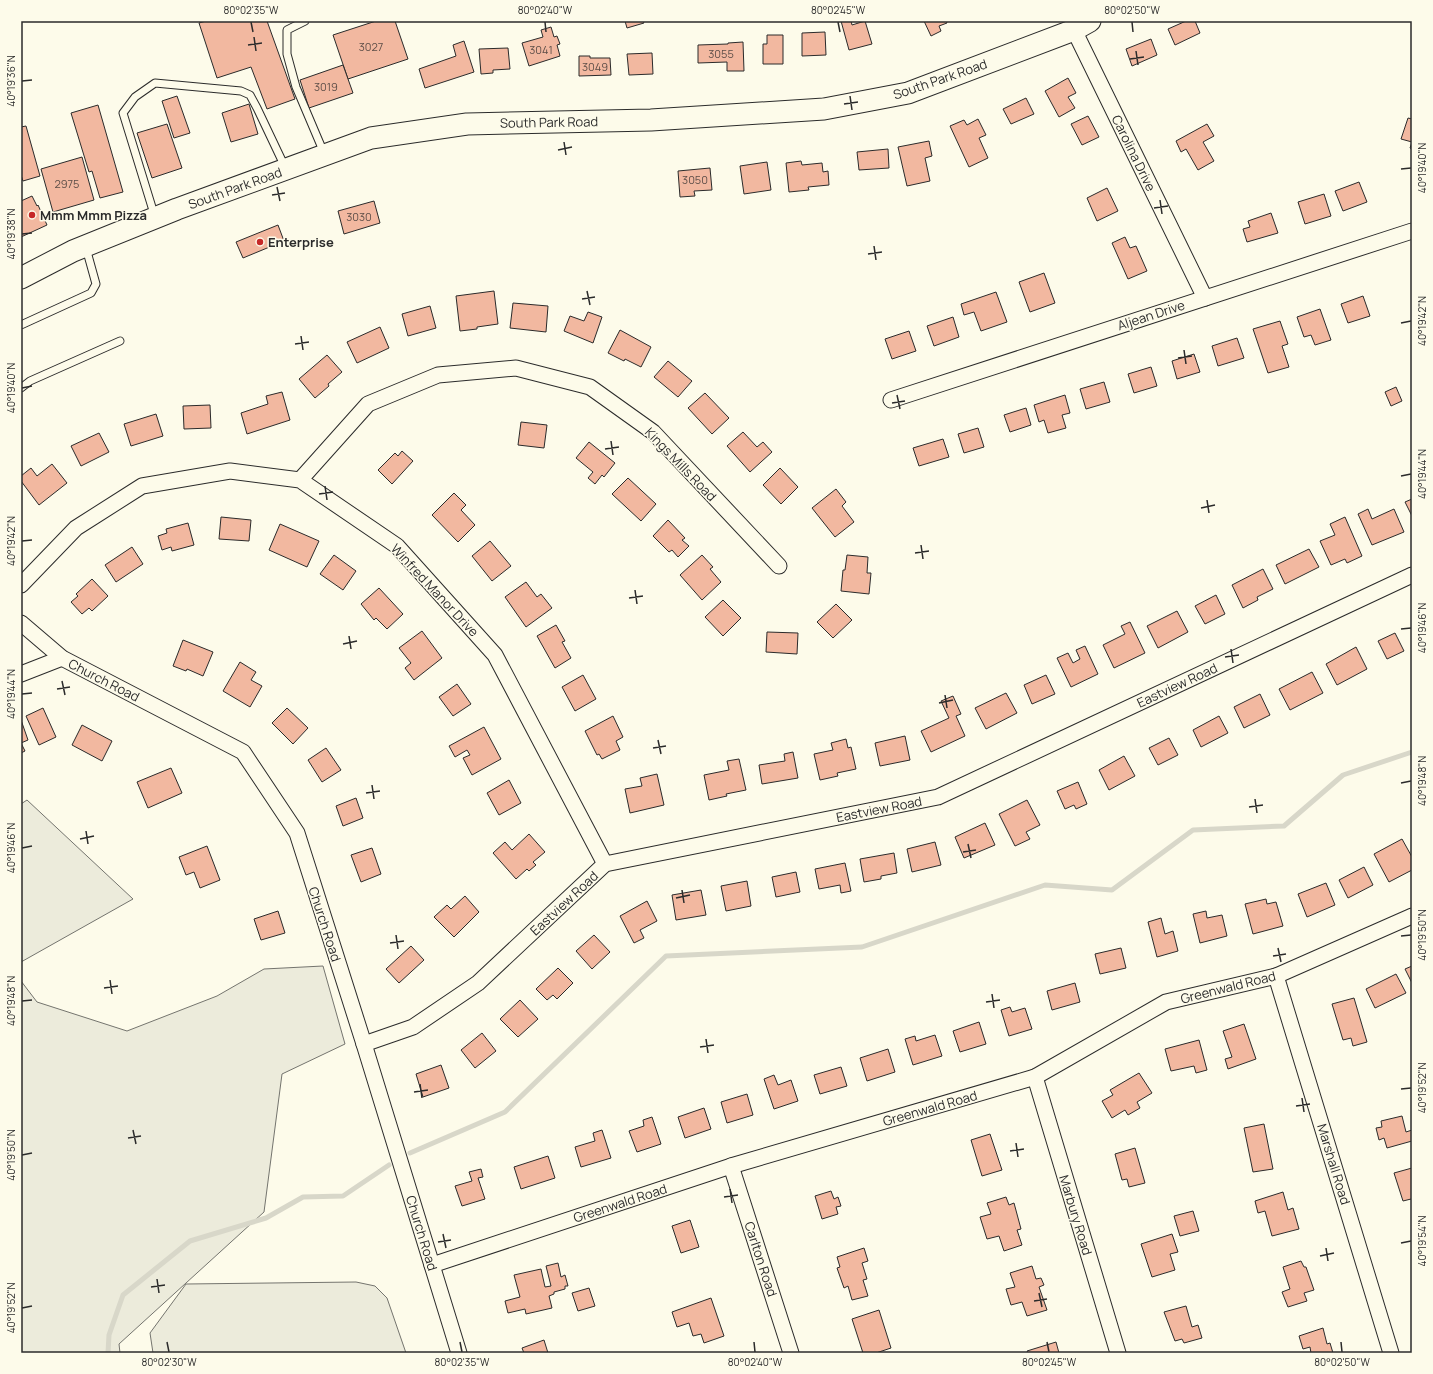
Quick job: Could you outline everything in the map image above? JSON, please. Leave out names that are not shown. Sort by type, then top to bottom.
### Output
[{"type":"main road","name":"South Park Road","points":[[21,278],[85,246],[155,218],[371,138],[467,124],[651,120],[824,109],[908,93],[1082,25]]},
{"type":"street","name":"Carolina Drive","points":[[1082,25],[1205,298]]},
{"type":"street","name":"Aljean Drive","points":[[891,400],[1412,231]]},
{"type":"street","name":"Kings Mills Road","points":[[300,480],[368,404],[438,375],[516,368],[590,387],[653,432],[779,566]]},
{"type":"street","name":"Winfred Manor Drive","points":[[21,585],[76,528],[142,486],[230,471],[300,480],[397,546],[495,655],[605,864]]},
{"type":"street","name":"Eastview Road","points":[[364,1044],[413,1027],[478,983],[605,864],[938,797],[1412,575]]},
{"type":"street","name":"Church Road","points":[[21,623],[62,658],[243,752],[296,834],[364,1044],[459,1353]]},
{"type":"street","points":[[21,674],[62,658]]},
{"type":"street","name":"Greenwald Road","points":[[432,1265],[731,1166],[1035,1077],[1166,1002],[1276,976],[1412,916]]},
{"type":"street","name":"Marshall Road","points":[[1276,976],[1391,1353]]},
{"type":"street","name":"Marbury Road","points":[[1035,1077],[1118,1353]]},
{"type":"street","name":"Carlton Road","points":[[731,1166],[791,1353]]},
{"type":"lane","points":[[305,21],[287,30],[287,54],[296,87],[325,155]]},
{"type":"lane","points":[[155,218],[123,113],[135,97],[155,82],[241,91],[250,95],[286,169]]},
{"type":"lane","points":[[21,325],[91,293],[96,284],[85,246]]},
{"type":"lane","points":[[21,388],[30,381],[120,342]]},
{"type":"shaded area","points":[[27,800],[133,899],[21,962],[21,804]]},
{"type":"shaded area","points":[[323,966],[345,1044],[282,1074],[264,1212],[119,1344],[120,1353],[21,1353],[21,981],[37,1002],[127,1031],[217,996],[264,969]]},
{"type":"shaded area","points":[[356,1282],[375,1286],[387,1298],[406,1353],[153,1353],[150,1333],[186,1284]]},
{"type":"building","points":[[206,21],[267,21],[295,99],[267,109],[251,67],[217,78],[199,23]]},
{"type":"building","points":[[376,21],[395,21],[408,59],[348,79],[333,35]]},
{"type":"building","points":[[625,21],[643,21],[644,23],[627,28]]},
{"type":"building","points":[[841,21],[851,21],[852,25],[865,21],[872,44],[849,50]]},
{"type":"building","points":[[924,21],[946,21],[947,23],[939,26],[941,31],[931,36]]},
{"type":"building","points":[[1186,21],[1195,21],[1200,33],[1175,45],[1168,29]]},
{"type":"building","points":[[551,27],[554,37],[557,36],[560,44],[557,45],[560,56],[529,66],[522,43],[543,37],[541,30]]},
{"type":"building","points":[[825,32],[826,55],[802,56],[802,33]]},
{"type":"building","points":[[767,35],[783,35],[783,64],[763,64],[763,44],[767,44]]},
{"type":"building","points":[[1151,39],[1157,55],[1132,66],[1126,49]]},
{"type":"building","points":[[464,41],[474,72],[425,88],[419,69],[456,56],[453,45]]},
{"type":"building","points":[[743,42],[744,71],[727,71],[727,62],[698,63],[698,45]]},
{"type":"building","points":[[508,48],[510,69],[493,70],[493,73],[481,74],[479,49]]},
{"type":"building","points":[[652,53],[653,74],[629,75],[627,54]]},
{"type":"building","points":[[579,56],[590,56],[590,58],[610,58],[611,75],[579,76]]},
{"type":"building","points":[[343,65],[353,93],[309,108],[300,80]]},
{"type":"building","points":[[1068,78],[1076,93],[1068,97],[1075,108],[1059,117],[1045,91]]},
{"type":"building","points":[[177,96],[190,133],[174,138],[162,101]]},
{"type":"building","points":[[1026,98],[1034,114],[1011,124],[1003,109]]},
{"type":"building","points":[[249,104],[258,134],[231,142],[222,113]]},
{"type":"building","points":[[98,105],[123,192],[100,198],[92,171],[89,172],[71,113]]},
{"type":"building","points":[[1088,116],[1099,137],[1082,145],[1071,124]]},
{"type":"building","points":[[1408,118],[1412,119],[1412,142],[1401,139]]},
{"type":"building","points":[[978,119],[986,135],[979,138],[988,158],[969,167],[950,126],[964,120],[967,125]]},
{"type":"building","points":[[167,124],[182,168],[152,178],[137,133]]},
{"type":"building","points":[[1207,124],[1214,136],[1203,142],[1214,161],[1198,170],[1186,149],[1181,152],[1176,141]]},
{"type":"building","points":[[26,126],[40,176],[23,181],[21,175],[21,127]]},
{"type":"building","points":[[929,141],[932,156],[925,158],[930,181],[907,186],[898,147]]},
{"type":"building","points":[[888,149],[889,168],[859,170],[857,152]]},
{"type":"building","points":[[82,157],[94,200],[53,212],[41,169]]},
{"type":"building","points":[[801,161],[802,165],[822,163],[823,172],[828,171],[829,185],[808,187],[809,190],[789,192],[786,163]]},
{"type":"building","points":[[767,162],[771,190],[744,194],[740,166]]},
{"type":"building","points":[[710,168],[712,190],[694,191],[695,196],[680,197],[678,171]]},
{"type":"building","points":[[1359,182],[1367,202],[1343,211],[1335,191]]},
{"type":"building","points":[[1107,188],[1118,211],[1097,221],[1087,198]]},
{"type":"building","points":[[1324,194],[1331,216],[1305,224],[1298,202]]},
{"type":"building","name":"Mmm Mmm Pizza","points":[[32,196],[47,225],[21,237],[21,201]]},
{"type":"building","points":[[374,201],[380,223],[344,234],[338,211]]},
{"type":"building","points":[[1271,213],[1278,233],[1247,242],[1243,229],[1250,227],[1248,221]]},
{"type":"building","name":"Enterprise","points":[[278,225],[284,241],[243,258],[236,242]]},
{"type":"building","points":[[1125,237],[1130,248],[1136,246],[1147,271],[1128,279],[1112,243]]},
{"type":"building","points":[[1044,273],[1055,303],[1030,312],[1019,282]]},
{"type":"building","points":[[494,291],[498,324],[460,331],[456,296]]},
{"type":"building","points":[[996,292],[1007,322],[981,331],[974,312],[964,315],[961,304]]},
{"type":"building","points":[[1363,296],[1370,316],[1348,323],[1341,304]]},
{"type":"building","points":[[513,303],[548,306],[546,332],[510,328]]},
{"type":"building","points":[[430,306],[436,328],[408,336],[402,314]]},
{"type":"building","points":[[1320,309],[1331,340],[1315,345],[1311,335],[1304,337],[1297,317]]},
{"type":"building","points":[[588,312],[602,317],[593,343],[564,331],[570,316],[584,321]]},
{"type":"building","points":[[953,317],[959,337],[934,346],[927,326]]},
{"type":"building","points":[[1280,321],[1288,344],[1282,346],[1289,367],[1268,373],[1253,329]]},
{"type":"building","points":[[380,327],[389,348],[357,363],[347,342]]},
{"type":"building","points":[[620,330],[651,347],[641,367],[608,353]]},
{"type":"building","points":[[909,331],[916,351],[892,359],[885,339]]},
{"type":"building","points":[[1237,338],[1244,358],[1218,366],[1212,346]]},
{"type":"building","points":[[1194,354],[1200,372],[1177,379],[1172,361]]},
{"type":"building","points":[[327,355],[342,372],[315,398],[299,379]]},
{"type":"building","points":[[668,361],[692,381],[678,397],[654,377]]},
{"type":"building","points":[[1151,367],[1157,386],[1134,393],[1128,374]]},
{"type":"building","points":[[1104,382],[1110,402],[1086,409],[1080,389]]},
{"type":"building","points":[[1396,387],[1402,401],[1391,406],[1385,392]]},
{"type":"building","points":[[282,392],[290,420],[247,434],[241,413],[268,404],[266,396]]},
{"type":"building","points":[[705,393],[729,418],[712,434],[688,408]]},
{"type":"building","points":[[1065,395],[1070,413],[1062,415],[1066,428],[1048,433],[1044,420],[1039,422],[1034,405]]},
{"type":"building","points":[[210,405],[211,428],[184,429],[183,406]]},
{"type":"building","points":[[1026,408],[1031,425],[1010,432],[1004,415]]},
{"type":"building","points":[[156,414],[163,436],[131,446],[124,424]]},
{"type":"building","points":[[521,422],[547,425],[544,448],[518,445]]},
{"type":"building","points":[[978,428],[984,447],[964,453],[958,434]]},
{"type":"building","points":[[743,432],[757,447],[763,442],[772,452],[750,472],[727,446]]},
{"type":"building","points":[[99,433],[109,452],[81,466],[71,446]]},
{"type":"building","points":[[943,439],[949,457],[919,466],[913,448]]},
{"type":"building","points":[[589,442],[615,463],[604,477],[602,475],[595,484],[588,478],[593,472],[576,458]]},
{"type":"building","points":[[402,451],[413,461],[392,484],[378,470],[395,453],[398,456]]},
{"type":"building","points":[[52,464],[67,483],[39,505],[21,481],[21,476],[31,468],[37,476]]},
{"type":"building","points":[[780,468],[798,487],[781,504],[763,485]]},
{"type":"building","points":[[628,478],[656,504],[641,521],[612,494]]},
{"type":"building","points":[[836,489],[846,502],[842,506],[854,522],[835,537],[812,508]]},
{"type":"building","points":[[454,493],[466,505],[461,510],[475,525],[458,542],[432,515]]},
{"type":"building","points":[[1412,499],[1412,516],[1405,502]]},
{"type":"building","points":[[1368,509],[1372,519],[1394,509],[1404,532],[1372,545],[1358,514]]},
{"type":"building","points":[[221,517],[251,520],[249,541],[219,539]]},
{"type":"building","points":[[1345,517],[1362,556],[1347,563],[1345,559],[1331,565],[1320,541],[1335,535],[1330,524]]},
{"type":"building","points":[[668,520],[685,538],[682,540],[689,546],[678,557],[672,550],[669,552],[653,536]]},
{"type":"building","points":[[188,523],[194,545],[172,551],[171,547],[162,550],[158,536],[167,533],[166,529]]},
{"type":"building","points":[[280,524],[319,541],[307,567],[269,550]]},
{"type":"building","points":[[490,541],[511,566],[492,581],[472,556]]},
{"type":"building","points":[[132,547],[143,564],[116,582],[105,565]]},
{"type":"building","points":[[1309,549],[1319,567],[1285,584],[1276,565]]},
{"type":"building","points":[[334,555],[356,571],[343,590],[320,574]]},
{"type":"building","points":[[702,555],[713,567],[710,569],[721,582],[702,600],[680,575]]},
{"type":"building","points":[[847,555],[868,557],[867,573],[871,573],[869,594],[841,591],[843,570],[845,570]]},
{"type":"building","points":[[1263,569],[1273,589],[1257,597],[1258,600],[1243,608],[1232,585]]},
{"type":"building","points":[[92,579],[108,596],[92,611],[89,608],[82,614],[71,602],[78,596],[76,594]]},
{"type":"building","points":[[526,582],[537,597],[541,594],[552,608],[526,627],[505,597]]},
{"type":"building","points":[[379,588],[403,614],[387,629],[376,618],[374,620],[361,604]]},
{"type":"building","points":[[1216,595],[1225,614],[1205,624],[1195,606]]},
{"type":"building","points":[[723,600],[741,618],[723,636],[705,617]]},
{"type":"building","points":[[836,604],[852,620],[833,638],[817,622]]},
{"type":"building","points":[[1177,611],[1188,632],[1158,648],[1147,626]]},
{"type":"building","points":[[1130,622],[1145,653],[1114,668],[1103,645],[1125,634],[1121,626]]},
{"type":"building","points":[[556,625],[565,641],[562,642],[571,658],[555,668],[537,636]]},
{"type":"building","points":[[422,631],[442,658],[414,680],[405,668],[411,663],[399,648]]},
{"type":"building","points":[[767,632],[798,633],[797,654],[766,652]]},
{"type":"building","points":[[1395,633],[1404,651],[1387,659],[1378,641]]},
{"type":"building","points":[[183,640],[213,652],[203,676],[187,669],[186,671],[173,666]]},
{"type":"building","points":[[1085,646],[1098,674],[1071,687],[1057,658],[1068,653],[1073,663],[1080,659],[1076,650]]},
{"type":"building","points":[[1356,647],[1367,669],[1337,685],[1326,664]]},
{"type":"building","points":[[240,662],[256,672],[251,680],[262,686],[250,707],[223,691]]},
{"type":"building","points":[[1312,672],[1323,693],[1290,710],[1279,689]]},
{"type":"building","points":[[583,675],[596,699],[575,711],[562,687]]},
{"type":"building","points":[[1046,675],[1055,694],[1032,704],[1024,685]]},
{"type":"building","points":[[457,684],[471,704],[453,716],[439,697]]},
{"type":"building","points":[[1006,693],[1017,713],[986,729],[975,708]]},
{"type":"building","points":[[1260,694],[1270,715],[1244,728],[1234,707]]},
{"type":"building","points":[[953,696],[961,714],[956,716],[965,736],[931,752],[921,731],[949,718],[941,701]]},
{"type":"building","points":[[43,708],[56,737],[39,745],[26,716]]},
{"type":"building","points":[[287,708],[308,728],[293,744],[272,723]]},
{"type":"building","points":[[613,716],[623,737],[616,741],[620,750],[602,759],[599,754],[597,755],[585,731]]},
{"type":"building","points":[[1219,716],[1228,733],[1201,747],[1193,730]]},
{"type":"building","points":[[21,720],[28,740],[21,743]]},
{"type":"building","points":[[82,725],[112,741],[102,761],[72,745]]},
{"type":"building","points":[[484,727],[501,759],[472,775],[463,758],[470,755],[467,750],[455,757],[449,746]]},
{"type":"building","points":[[905,736],[910,760],[880,766],[875,743]]},
{"type":"building","points":[[1169,738],[1178,755],[1158,765],[1149,748]]},
{"type":"building","points":[[846,739],[848,748],[851,747],[856,769],[837,773],[838,776],[820,780],[814,754],[833,750],[831,743]]},
{"type":"building","points":[[21,743],[25,751],[21,753]]},
{"type":"building","points":[[326,748],[341,770],[322,782],[308,760]]},
{"type":"building","points":[[793,752],[798,778],[762,784],[759,765],[785,761],[784,754]]},
{"type":"building","points":[[1124,756],[1135,776],[1109,790],[1099,770]]},
{"type":"building","points":[[739,759],[746,790],[726,794],[727,796],[709,800],[704,775],[729,770],[727,761]]},
{"type":"building","points":[[171,768],[182,793],[148,808],[137,782]]},
{"type":"building","points":[[657,774],[664,805],[630,813],[625,789],[642,786],[640,778]]},
{"type":"building","points":[[509,780],[521,803],[499,815],[487,793]]},
{"type":"building","points":[[1078,782],[1087,804],[1076,809],[1074,805],[1065,809],[1057,791]]},
{"type":"building","points":[[356,798],[363,818],[343,826],[336,806]]},
{"type":"building","points":[[1027,800],[1040,825],[1026,832],[1030,839],[1015,846],[999,814]]},
{"type":"building","points":[[985,823],[995,845],[964,858],[955,837]]},
{"type":"building","points":[[529,834],[545,852],[533,862],[536,865],[529,871],[527,869],[516,879],[493,853],[505,842],[512,850]]},
{"type":"building","points":[[1402,839],[1412,857],[1412,870],[1389,882],[1374,854]]},
{"type":"building","points":[[935,842],[941,865],[912,872],[907,849]]},
{"type":"building","points":[[207,846],[220,880],[200,888],[194,872],[186,875],[179,857]]},
{"type":"building","points":[[372,848],[381,874],[361,882],[351,855]]},
{"type":"building","points":[[894,853],[897,873],[881,876],[881,879],[864,882],[860,859]]},
{"type":"building","points":[[845,863],[851,891],[841,893],[840,885],[819,889],[815,869]]},
{"type":"building","points":[[1364,867],[1373,885],[1348,898],[1339,880]]},
{"type":"building","points":[[796,872],[800,892],[776,897],[772,877]]},
{"type":"building","points":[[747,881],[751,906],[726,911],[721,886]]},
{"type":"building","points":[[1326,883],[1335,905],[1307,917],[1298,894]]},
{"type":"building","points":[[701,890],[706,915],[676,920],[672,895]]},
{"type":"building","points":[[465,896],[479,912],[454,937],[434,917],[447,905],[451,909]]},
{"type":"building","points":[[1266,899],[1267,904],[1276,902],[1283,926],[1253,934],[1245,904]]},
{"type":"building","points":[[647,901],[657,921],[640,930],[644,938],[634,943],[620,916]]},
{"type":"building","points":[[278,911],[285,933],[261,940],[254,919]]},
{"type":"building","points":[[1206,911],[1207,918],[1222,915],[1227,936],[1200,943],[1193,914]]},
{"type":"building","points":[[1161,918],[1165,934],[1173,931],[1178,951],[1157,957],[1148,922]]},
{"type":"building","points":[[594,935],[610,952],[592,969],[576,951]]},
{"type":"building","points":[[411,946],[424,960],[399,983],[386,969]]},
{"type":"building","points":[[1121,948],[1126,968],[1100,974],[1095,954]]},
{"type":"building","points":[[1412,966],[1412,983],[1405,969]]},
{"type":"building","points":[[558,968],[573,983],[557,999],[553,995],[547,1000],[536,989]]},
{"type":"building","points":[[1396,974],[1406,993],[1375,1008],[1366,989]]},
{"type":"building","points":[[1075,983],[1080,1002],[1052,1010],[1047,991]]},
{"type":"building","points":[[1354,998],[1367,1042],[1353,1046],[1351,1038],[1343,1040],[1332,1004]]},
{"type":"building","points":[[520,1000],[538,1019],[518,1037],[500,1019]]},
{"type":"building","points":[[1010,1007],[1012,1012],[1025,1008],[1032,1029],[1009,1036],[1001,1010]]},
{"type":"building","points":[[979,1022],[986,1044],[960,1052],[953,1031]]},
{"type":"building","points":[[1244,1024],[1256,1059],[1228,1069],[1225,1059],[1232,1057],[1223,1031]]},
{"type":"building","points":[[482,1033],[496,1051],[475,1068],[461,1050]]},
{"type":"building","points":[[935,1035],[942,1056],[913,1065],[905,1039],[915,1036],[916,1041]]},
{"type":"building","points":[[1199,1040],[1207,1070],[1196,1073],[1194,1066],[1171,1071],[1165,1049]]},
{"type":"building","points":[[888,1049],[895,1072],[867,1081],[860,1058]]},
{"type":"building","points":[[441,1065],[449,1088],[423,1097],[416,1074]]},
{"type":"building","points":[[841,1067],[847,1086],[820,1094],[814,1075]]},
{"type":"building","points":[[1139,1073],[1152,1093],[1137,1102],[1140,1108],[1128,1115],[1125,1110],[1112,1118],[1102,1101],[1113,1095],[1110,1090]]},
{"type":"building","points":[[774,1075],[778,1085],[791,1080],[798,1101],[774,1109],[764,1079]]},
{"type":"building","points":[[747,1094],[753,1115],[727,1123],[721,1102]]},
{"type":"building","points":[[704,1108],[711,1129],[685,1138],[678,1117]]},
{"type":"building","points":[[1402,1116],[1406,1132],[1412,1130],[1412,1141],[1387,1148],[1384,1138],[1379,1140],[1376,1128],[1382,1127],[1381,1121]]},
{"type":"building","points":[[652,1117],[661,1144],[637,1152],[629,1131],[644,1126],[643,1120]]},
{"type":"building","points":[[1264,1124],[1273,1169],[1253,1172],[1244,1128]]},
{"type":"building","points":[[602,1130],[611,1158],[581,1167],[575,1147],[595,1141],[593,1133]]},
{"type":"building","points":[[990,1134],[1002,1170],[982,1176],[971,1140]]},
{"type":"building","points":[[1135,1148],[1145,1183],[1129,1187],[1127,1179],[1122,1180],[1115,1154]]},
{"type":"building","points":[[548,1156],[555,1178],[521,1189],[514,1167]]},
{"type":"building","points":[[1412,1168],[1412,1202],[1411,1199],[1403,1201],[1394,1173]]},
{"type":"building","points":[[481,1169],[483,1177],[478,1178],[485,1199],[462,1206],[455,1186],[472,1181],[469,1172]]},
{"type":"building","points":[[831,1191],[834,1199],[838,1197],[841,1206],[836,1207],[838,1214],[822,1219],[815,1196]]},
{"type":"building","points":[[1283,1192],[1288,1210],[1293,1208],[1299,1229],[1272,1236],[1265,1211],[1258,1213],[1255,1201]]},
{"type":"building","points":[[1006,1197],[1009,1205],[1014,1203],[1021,1229],[1017,1230],[1022,1245],[1004,1251],[999,1236],[987,1239],[980,1217],[991,1214],[987,1203]]},
{"type":"building","points":[[1193,1211],[1199,1231],[1180,1236],[1174,1216]]},
{"type":"building","points":[[690,1220],[699,1247],[681,1253],[672,1226]]},
{"type":"building","points":[[1172,1234],[1178,1252],[1170,1254],[1175,1270],[1152,1277],[1141,1244]]},
{"type":"building","points":[[864,1248],[868,1261],[862,1263],[867,1279],[863,1280],[868,1296],[852,1300],[848,1286],[844,1288],[837,1268],[840,1267],[837,1257]]},
{"type":"building","points":[[1301,1261],[1304,1267],[1306,1267],[1314,1290],[1304,1293],[1307,1301],[1288,1307],[1282,1292],[1290,1289],[1283,1267]]},
{"type":"building","points":[[558,1263],[561,1277],[565,1275],[568,1286],[565,1286],[565,1289],[554,1292],[554,1294],[549,1296],[552,1308],[526,1314],[525,1309],[508,1313],[505,1301],[520,1297],[514,1275],[541,1269],[545,1287],[551,1286],[546,1266]]},
{"type":"building","points":[[1032,1266],[1036,1279],[1041,1278],[1044,1285],[1039,1287],[1047,1310],[1027,1316],[1022,1302],[1011,1305],[1006,1289],[1015,1287],[1010,1273]]},
{"type":"building","points":[[589,1288],[595,1306],[578,1311],[572,1293]]},
{"type":"building","points":[[711,1298],[724,1336],[704,1343],[701,1334],[693,1336],[689,1323],[677,1327],[672,1312]]},
{"type":"building","points":[[1186,1306],[1192,1327],[1198,1325],[1202,1338],[1184,1343],[1182,1339],[1175,1341],[1164,1312]]},
{"type":"building","points":[[879,1310],[891,1348],[876,1353],[863,1353],[852,1319]]},
{"type":"building","points":[[1323,1328],[1327,1344],[1330,1343],[1333,1353],[1311,1353],[1310,1347],[1303,1349],[1299,1336]]},
{"type":"building","points":[[544,1340],[548,1353],[524,1353],[522,1348]]},
{"type":"building","points":[[1056,1342],[1059,1353],[1028,1353],[1027,1351]]},
{"type":"waterway","points":[[410,1153],[505,1112],[666,956],[862,947],[1045,885],[1112,890],[1193,830],[1284,826],[1343,775],[1412,752]]},
{"type":"waterway","points":[[108,1353],[109,1335],[123,1295],[190,1241],[266,1218],[303,1197],[343,1196],[389,1165]]},
{"type":"place","name":"Mmm Mmm Pizza","points":[[32,215]]},
{"type":"place","name":"Enterprise","points":[[260,242]]}]
